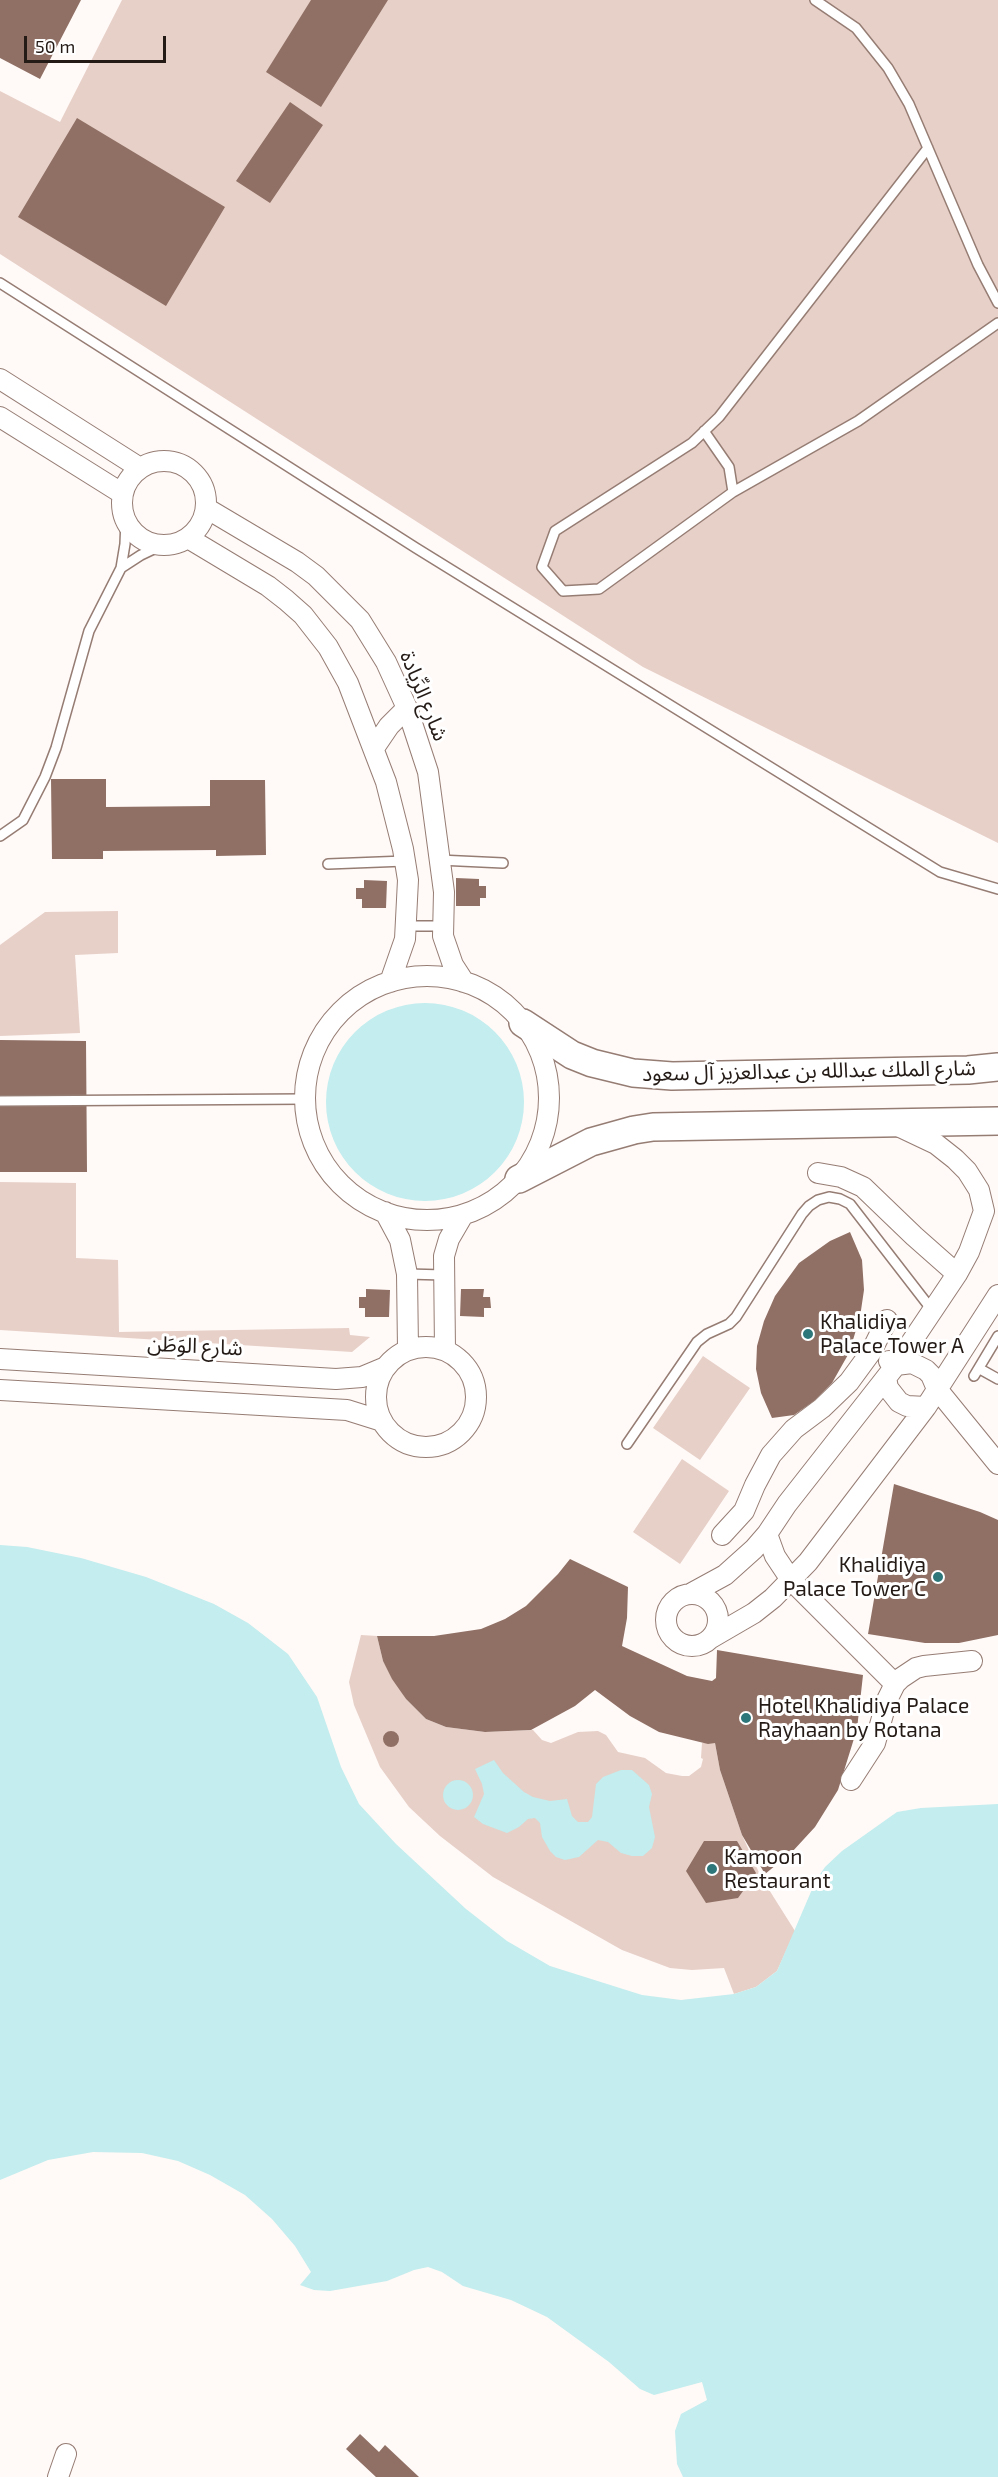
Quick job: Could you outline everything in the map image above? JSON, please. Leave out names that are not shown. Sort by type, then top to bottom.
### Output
[{"type":"street","points":[[0,379],[140,468]]},
{"type":"street","points":[[0,417],[123,494]]},
{"type":"street","points":[[160,460],[181,464],[190,470],[203,487],[206,508],[200,525],[188,538],[162,545],[141,537],[126,520],[122,503],[123,494],[129,479],[140,468],[160,460]]},
{"type":"street","name":"شارع الرِّيادة","points":[[206,508],[297,562],[333,591],[372,637],[407,708],[428,772],[444,892],[442,926],[449,956],[464,982]]},
{"type":"street","points":[[188,538],[268,586],[303,615],[339,665],[386,782],[405,861],[409,892],[407,926],[402,953],[390,982]]},
{"type":"street","points":[[374,748],[389,726],[407,708]]},
{"type":"street","points":[[427,976],[464,982],[486,991],[500,1001],[523,1023],[536,1043],[545,1066],[549,1102],[543,1137],[533,1159],[519,1179],[503,1194],[484,1206],[463,1215],[437,1219],[411,1219],[385,1212],[344,1186],[328,1168],[316,1146],[308,1123],[306,1099],[307,1077],[313,1055],[322,1035],[335,1017],[361,996],[390,982],[427,976]]},
{"type":"street","name":"شارع الملك عبدالله بن عبدالعزيز آل سعود","points":[[523,1023],[572,1055],[602,1066],[633,1073],[672,1076],[968,1070],[998,1067]]},
{"type":"street","points":[[519,1179],[591,1142],[633,1130],[673,1126],[998,1121]]},
{"type":"street","points":[[893,1124],[936,1144],[967,1171],[979,1190],[984,1211],[978,1232],[957,1274],[891,1372],[772,1526],[733,1569],[692,1593],[676,1599],[670,1605],[667,1613],[668,1630],[679,1642],[687,1645],[704,1643],[754,1613],[792,1580],[926,1407],[996,1303]]},
{"type":"street","points":[[818,1173],[841,1177],[863,1187],[957,1274]]},
{"type":"street","points":[[385,1212],[400,1240],[407,1274],[408,1349]]},
{"type":"street","points":[[445,1350],[446,1248],[463,1215]]},
{"type":"street","points":[[722,1535],[738,1520],[749,1501],[762,1469],[776,1448],[794,1429],[836,1396],[871,1352],[887,1320]]},
{"type":"street","points":[[433,1347],[445,1350],[463,1362],[475,1383],[476,1409],[463,1432],[440,1446],[413,1446],[401,1441],[382,1421],[377,1408],[376,1394],[379,1380],[386,1367],[408,1349],[433,1347]]},
{"type":"street","points":[[871,1352],[891,1372],[892,1396],[908,1406],[926,1407]]},
{"type":"street","name":"شارع الوَطَن","points":[[0,1359],[336,1379],[362,1377],[386,1367]]},
{"type":"street","points":[[891,1372],[912,1363],[919,1365],[931,1375],[937,1389],[998,1464]]},
{"type":"street","points":[[0,1390],[347,1410],[382,1421]]},
{"type":"street","points":[[749,1501],[772,1526],[775,1556],[792,1580],[895,1684]]},
{"type":"street","points":[[692,1593],[700,1595],[714,1605],[718,1622],[711,1638]]},
{"type":"street","points":[[851,1780],[875,1743],[887,1700],[895,1684],[916,1668],[972,1661]]},
{"type":"street","points":[[58,2477],[66,2454]]},
{"type":"lane","points":[[815,0],[856,28],[888,68],[909,104],[978,264],[998,303]]},
{"type":"lane","points":[[928,148],[718,417],[692,443],[555,531],[542,567],[563,591],[599,588],[733,492],[858,421],[998,323]]},
{"type":"lane","points":[[0,283],[416,548],[940,872],[998,889]]},
{"type":"lane","points":[[704,431],[729,467],[733,492]]},
{"type":"lane","points":[[0,836],[23,820],[45,777],[56,748],[89,631],[121,568],[126,520]]},
{"type":"lane","points":[[121,568],[162,545]]},
{"type":"lane","points":[[439,860],[503,863]]},
{"type":"lane","points":[[328,864],[405,861]]},
{"type":"lane","points":[[407,926],[442,926]]},
{"type":"lane","points":[[0,1101],[306,1099]]},
{"type":"lane","points":[[627,1444],[693,1347],[702,1337],[729,1324],[736,1317],[802,1214],[808,1206],[818,1200],[829,1197],[850,1204],[932,1310]]},
{"type":"lane","points":[[407,1274],[444,1275]]},
{"type":"lane","points":[[998,1336],[977,1372],[998,1379]]},
{"type":"shaded area","points":[[122,0],[998,0],[998,843],[643,667],[0,254],[0,91],[60,122]]},
{"type":"shaded area","points":[[118,911],[118,953],[75,955],[80,1033],[0,1036],[0,945],[45,912]]},
{"type":"shaded area","points":[[0,1182],[76,1183],[76,1258],[118,1260],[119,1332],[349,1328],[350,1335],[370,1337],[352,1352],[0,1330]]},
{"type":"shaded area","points":[[703,1356],[750,1388],[700,1460],[653,1428]]},
{"type":"shaded area","points":[[682,1459],[729,1491],[680,1564],[633,1532]]},
{"type":"shaded area","points":[[361,1635],[377,1636],[383,1661],[406,1699],[426,1719],[446,1727],[485,1732],[533,1730],[542,1740],[551,1743],[578,1732],[598,1731],[606,1735],[618,1752],[645,1758],[666,1773],[682,1776],[689,1776],[701,1767],[702,1743],[715,1743],[720,1770],[742,1835],[761,1877],[795,1931],[777,1971],[756,1987],[734,1994],[724,1968],[692,1970],[670,1968],[622,1950],[493,1877],[440,1836],[409,1807],[380,1767],[354,1705],[349,1682]]},
{"type":"water","points":[[425,1003],[454,1007],[472,1015],[495,1032],[512,1055],[520,1073],[524,1102],[520,1131],[512,1149],[495,1172],[472,1189],[454,1197],[425,1201],[396,1197],[378,1189],[355,1172],[338,1149],[330,1131],[326,1102],[330,1073],[338,1055],[355,1032],[378,1015],[396,1007]]},
{"type":"water","points":[[0,1545],[27,1547],[81,1558],[146,1577],[214,1604],[248,1623],[288,1654],[317,1697],[341,1767],[359,1804],[396,1844],[466,1909],[507,1941],[550,1966],[642,1995],[681,2000],[734,1994],[756,1987],[777,1971],[816,1880],[825,1867],[842,1851],[897,1812],[921,1808],[998,1804],[998,2477],[683,2477],[677,2464],[675,2431],[681,2414],[707,2400],[702,2382],[654,2395],[640,2389],[609,2362],[547,2317],[511,2300],[463,2286],[442,2272],[428,2267],[387,2281],[330,2291],[314,2290],[300,2285],[311,2272],[295,2246],[272,2219],[245,2195],[210,2175],[178,2161],[142,2153],[93,2152],[48,2160],[0,2180]]},
{"type":"water","points":[[494,1760],[503,1773],[533,1797],[550,1801],[567,1799],[572,1816],[578,1822],[588,1822],[592,1817],[596,1784],[603,1777],[621,1770],[632,1770],[649,1785],[652,1794],[649,1807],[655,1837],[652,1848],[643,1856],[632,1856],[621,1853],[608,1842],[598,1840],[579,1857],[565,1860],[556,1857],[550,1851],[542,1837],[540,1823],[535,1818],[528,1819],[507,1833],[483,1824],[474,1817],[484,1794],[475,1769]]},
{"type":"water","points":[[458,1780],[469,1784],[473,1795],[469,1806],[458,1810],[447,1806],[443,1795],[447,1784]]},
{"type":"building","points":[[0,0],[81,0],[40,79],[0,58]]},
{"type":"building","points":[[311,0],[388,0],[321,107],[266,72]]},
{"type":"building","points":[[290,102],[323,125],[270,203],[236,181]]},
{"type":"building","points":[[77,118],[225,207],[166,306],[18,217]]},
{"type":"building","points":[[51,779],[106,779],[106,807],[210,806],[210,780],[265,780],[266,855],[216,856],[216,850],[103,851],[103,859],[52,859]]},
{"type":"building","points":[[456,878],[479,879],[479,886],[486,886],[486,898],[480,898],[480,906],[456,906]]},
{"type":"building","points":[[364,880],[387,881],[386,908],[362,908],[362,899],[356,899],[356,888],[364,888]]},
{"type":"building","points":[[0,1040],[86,1041],[87,1172],[0,1172]]},
{"type":"building","name":"Khalidiya Palace Tower A","points":[[850,1232],[862,1260],[864,1290],[860,1317],[849,1353],[832,1383],[814,1401],[794,1415],[772,1418],[761,1393],[756,1369],[757,1346],[764,1321],[775,1296],[799,1263],[830,1241]]},
{"type":"building","points":[[366,1289],[390,1290],[389,1317],[365,1317],[365,1308],[359,1308],[359,1297],[366,1297]]},
{"type":"building","points":[[461,1289],[484,1289],[483,1297],[490,1297],[491,1308],[484,1308],[484,1317],[460,1316]]},
{"type":"building","name":"Khalidiya Palace Tower C","points":[[894,1484],[998,1520],[998,1635],[959,1643],[925,1643],[868,1634]]},
{"type":"building","name":"Hotel Khalidiya Palace Rayhaan by Rotana","points":[[570,1559],[628,1587],[627,1618],[622,1646],[687,1676],[712,1681],[716,1678],[717,1650],[863,1675],[857,1729],[838,1790],[815,1827],[792,1852],[765,1874],[742,1835],[720,1770],[715,1743],[708,1744],[659,1732],[630,1716],[595,1690],[575,1706],[531,1730],[485,1732],[446,1727],[426,1719],[406,1699],[392,1679],[383,1661],[377,1636],[434,1636],[481,1629],[505,1619],[526,1606]]},
{"type":"building","points":[[388,1731],[394,1731],[399,1739],[397,1745],[388,1747],[383,1742],[383,1736]]},
{"type":"building","points":[[704,1841],[737,1841],[756,1873],[738,1898],[706,1903],[686,1871]]},
{"type":"building","points":[[360,2434],[379,2452],[385,2445],[419,2477],[376,2477],[346,2449]]},
{"type":"place","name":"Khalidiya Palace Tower A","points":[[808,1334]]},
{"type":"place","name":"Khalidiya Palace Tower C","points":[[938,1577]]},
{"type":"place","name":"Hotel Khalidiya Palace Rayhaan by Rotana","points":[[746,1718]]},
{"type":"place","name":"Kamoon Restaurant","points":[[712,1869]]}]
